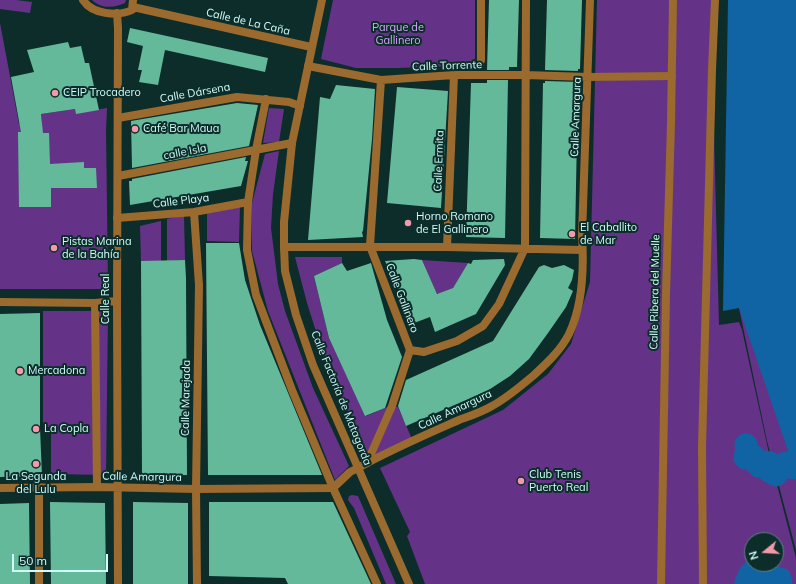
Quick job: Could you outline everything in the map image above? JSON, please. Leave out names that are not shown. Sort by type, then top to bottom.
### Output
[{"type":"street","points":[[82,0],[94,10],[117,13],[132,10],[133,3]]},
{"type":"street","name":"Calle Factoría de Matagorda","points":[[322,0],[292,143],[286,199],[284,247],[285,271],[296,315],[313,365],[409,584]]},
{"type":"street","points":[[481,0],[481,60]]},
{"type":"street","name":"Calle Gallinero","points":[[381,80],[370,246],[410,350],[424,352],[457,341],[483,326],[499,304],[525,248],[526,0]]},
{"type":"street","name":"Calle Amargura","points":[[0,488],[333,488],[350,472],[493,406],[519,388],[544,366],[562,346],[575,318],[581,286],[590,0]]},
{"type":"street","name":"Calle Ribera del Muelle","points":[[661,584],[673,0]]},
{"type":"street","points":[[703,584],[702,447],[712,70],[716,0]]},
{"type":"street","name":"Calle de La Caña","points":[[133,3],[311,47]]},
{"type":"street","name":"Calle Real","points":[[117,13],[118,584]]},
{"type":"street","name":"Calle Torrente","points":[[308,66],[381,80],[454,75],[588,77],[672,76]]},
{"type":"street","name":"Calle Ermita","points":[[447,247],[454,75]]},
{"type":"street","name":"Calle Dársena","points":[[118,118],[237,97],[289,102],[300,106]]},
{"type":"street","points":[[266,99],[248,202],[247,250],[256,295],[292,390],[333,488],[377,584]]},
{"type":"street","name":"calle Isla","points":[[118,176],[292,143]]},
{"type":"street","name":"Calle Playa","points":[[117,218],[194,212],[248,202]]},
{"type":"street","name":"Calle Marejada","points":[[194,212],[198,285],[196,489],[197,584]]},
{"type":"street","points":[[284,247],[370,246],[582,250]]},
{"type":"street","points":[[0,302],[117,301]]},
{"type":"street","points":[[95,302],[97,487]]},
{"type":"street","points":[[367,463],[392,406],[410,350]]},
{"type":"street","points":[[39,487],[39,584]]},
{"type":"green space","points":[[0,0],[32,2],[30,13],[0,9]]},
{"type":"green space","points":[[92,0],[126,0],[125,3],[121,5],[108,7],[99,5]]},
{"type":"green space","name":"Parque de Gallinero","points":[[333,0],[475,0],[475,65],[356,68],[321,59]]},
{"type":"green space","points":[[597,0],[713,0],[711,22],[719,325],[739,322],[742,330],[770,458],[796,558],[796,584],[425,584],[407,536],[410,532],[380,468],[503,410],[548,374],[571,344],[590,282]]},
{"type":"green space","points":[[0,23],[19,124],[42,123],[41,114],[75,109],[77,113],[107,108],[108,289],[0,289]]},
{"type":"green space","points":[[269,108],[284,109],[279,142],[263,143]]},
{"type":"green space","points":[[279,151],[273,194],[271,228],[278,284],[285,311],[313,388],[349,466],[335,480],[268,311],[252,251],[252,203],[265,154]]},
{"type":"green space","points":[[796,191],[796,550],[767,441],[739,308]]},
{"type":"green space","points":[[240,206],[239,242],[207,241],[207,213]]},
{"type":"green space","points":[[184,215],[185,260],[167,261],[167,219]]},
{"type":"green space","points":[[161,221],[161,261],[141,261],[140,226]]},
{"type":"green space","points":[[295,257],[342,257],[342,263],[314,276],[329,338],[366,416],[390,406],[398,407],[412,439],[368,458],[321,347],[307,303]]},
{"type":"green space","points":[[422,260],[468,263],[453,288],[438,294]]},
{"type":"green space","points":[[43,311],[108,311],[106,475],[51,474],[51,427],[43,427]]},
{"type":"green space","points":[[349,496],[358,496],[396,584],[386,584],[354,508],[348,500]]},
{"type":"water","points":[[728,0],[796,0],[796,469],[794,468],[739,308],[723,311]]},
{"type":"building","points":[[489,0],[519,0],[517,67],[509,67],[509,70],[487,70]]},
{"type":"building","points":[[547,0],[582,0],[580,69],[578,69],[578,71],[545,70]]},
{"type":"building","points":[[130,28],[268,58],[265,72],[165,50],[158,85],[139,82],[142,70],[138,70],[143,46],[127,42]]},
{"type":"building","points":[[68,42],[70,48],[81,46],[85,63],[89,63],[99,110],[76,114],[75,109],[41,114],[43,133],[49,133],[50,164],[84,162],[84,168],[96,168],[97,188],[51,188],[51,207],[19,207],[18,132],[21,132],[11,77],[34,72],[27,50]]},
{"type":"building","points":[[487,80],[508,80],[505,238],[466,237],[471,83],[487,83]]},
{"type":"building","points":[[545,81],[578,82],[575,239],[540,238],[543,83],[545,83]]},
{"type":"building","points":[[336,85],[375,89],[372,139],[362,232],[363,237],[308,240],[320,97],[330,99]]},
{"type":"building","points":[[397,87],[448,91],[441,208],[387,203]]},
{"type":"building","points":[[237,103],[258,105],[249,146],[132,168],[131,121]]},
{"type":"building","points":[[246,157],[245,161],[248,161],[241,186],[130,205],[129,181],[132,181],[132,179]]},
{"type":"building","points":[[206,243],[239,243],[245,280],[260,325],[322,475],[208,475]]},
{"type":"building","points":[[414,259],[422,260],[437,294],[453,288],[468,263],[471,264],[473,260],[504,259],[505,265],[476,314],[435,332],[430,317],[414,323],[385,261]]},
{"type":"building","points":[[185,260],[187,475],[142,476],[141,261]]},
{"type":"building","points":[[342,263],[347,271],[371,263],[387,320],[402,357],[385,408],[365,416],[329,338],[314,276]]},
{"type":"building","points":[[544,265],[552,268],[564,265],[574,270],[572,280],[568,288],[573,291],[566,307],[529,359],[510,376],[487,391],[406,426],[398,406],[406,380],[493,341],[539,267]]},
{"type":"building","name":"Mercadona","points":[[40,313],[40,428],[42,476],[0,477],[0,314]]},
{"type":"building","points":[[50,502],[105,503],[106,584],[51,584]]},
{"type":"building","points":[[133,502],[188,503],[188,584],[133,584]]},
{"type":"building","points":[[209,502],[333,502],[371,584],[288,584],[285,578],[209,576]]},
{"type":"building","points":[[29,503],[30,584],[0,584],[0,504]]},
{"type":"waterway","points":[[746,445],[747,452],[745,457],[746,458],[748,455],[753,456],[755,462],[759,466],[765,462],[770,463],[769,471],[776,475],[786,463],[790,463],[794,468]]},
{"type":"waterway","points":[[746,583],[750,574],[754,571],[780,579],[781,584]]},
{"type":"place","name":"CEIP Trocadero","points":[[55,93]]},
{"type":"place","name":"Café Bar Maua","points":[[135,129]]},
{"type":"place","name":"Horno Romano de El Gallinero","points":[[408,223]]},
{"type":"place","name":"El Caballito de Mar","points":[[572,234]]},
{"type":"place","name":"Pistas Marina de la Bahía","points":[[54,248]]},
{"type":"place","name":"Mercadona","points":[[20,371]]},
{"type":"place","name":"La Copla","points":[[36,429]]},
{"type":"place","name":"La Segunda del Lulu","points":[[36,464]]},
{"type":"place","name":"Club Tenis Puerto Real","points":[[521,481]]}]
